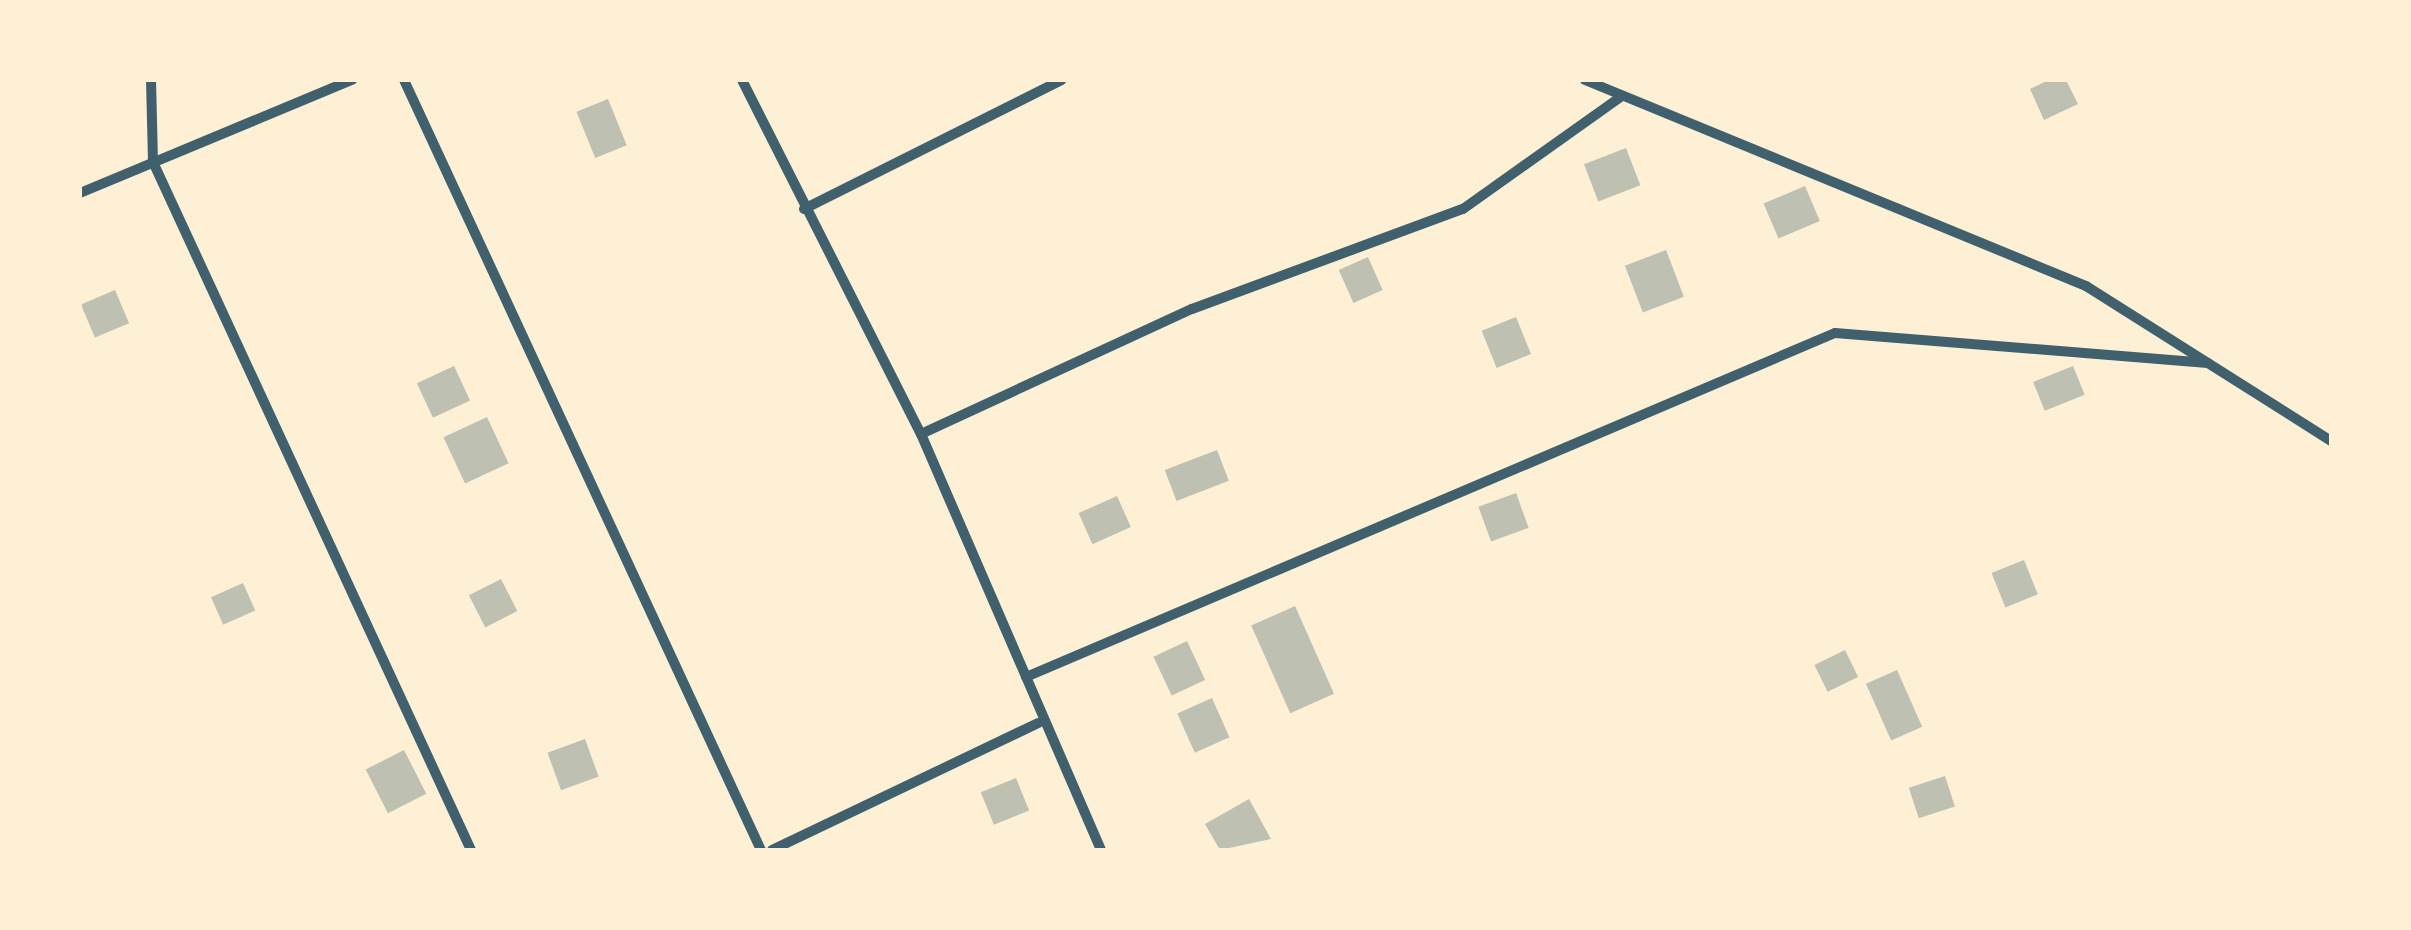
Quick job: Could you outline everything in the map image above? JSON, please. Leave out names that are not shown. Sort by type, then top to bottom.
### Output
[{"type":"street","points":[[152,80],[153,162],[472,850]]},
{"type":"street","points":[[80,193],[352,80]]},
{"type":"street","points":[[404,80],[761,850]]},
{"type":"street","points":[[742,80],[804,209],[922,434],[1026,677],[1038,722],[1101,850]]},
{"type":"street","points":[[804,209],[1062,80]]},
{"type":"street","points":[[1585,80],[2086,286],[2331,441]]},
{"type":"street","points":[[922,434],[1192,308],[1463,208],[1622,96]]},
{"type":"street","points":[[1026,677],[1835,333],[2208,363]]},
{"type":"street","points":[[772,850],[1038,722]]},
{"type":"building","points":[[2049,80],[2066,80],[2078,104],[2044,120],[2030,89]]},
{"type":"building","points":[[608,99],[627,145],[595,158],[576,112]]},
{"type":"building","points":[[1626,148],[1640,185],[1598,201],[1584,164]]},
{"type":"building","points":[[1805,186],[1820,221],[1778,239],[1764,204]]},
{"type":"building","points":[[1666,250],[1684,297],[1643,312],[1625,266]]},
{"type":"building","points":[[1368,257],[1383,290],[1353,303],[1339,270]]},
{"type":"building","points":[[115,290],[129,323],[95,338],[81,304]]},
{"type":"building","points":[[1516,317],[1531,354],[1497,368],[1482,331]]},
{"type":"building","points":[[454,366],[470,400],[433,418],[417,383]]},
{"type":"building","points":[[2073,366],[2085,395],[2045,411],[2033,382]]},
{"type":"building","points":[[487,417],[509,463],[465,484],[443,437]]},
{"type":"building","points":[[1217,450],[1229,481],[1177,501],[1165,470]]},
{"type":"building","points":[[1516,493],[1529,528],[1491,541],[1478,507]]},
{"type":"building","points":[[1117,496],[1131,527],[1092,544],[1079,513]]},
{"type":"building","points":[[2024,560],[2038,594],[2005,607],[1992,573]]},
{"type":"building","points":[[501,579],[517,611],[485,627],[469,595]]},
{"type":"building","points":[[243,583],[255,610],[223,625],[211,597]]},
{"type":"building","points":[[1295,606],[1334,694],[1290,713],[1251,626]]},
{"type":"building","points":[[1187,641],[1205,680],[1172,696],[1153,657]]},
{"type":"building","points":[[1845,650],[1858,677],[1828,692],[1814,665]]},
{"type":"building","points":[[1897,670],[1922,727],[1891,740],[1866,684]]},
{"type":"building","points":[[1212,698],[1229,737],[1195,753],[1177,713]]},
{"type":"building","points":[[585,739],[599,777],[561,790],[547,753]]},
{"type":"building","points":[[404,750],[426,794],[388,813],[366,770]]},
{"type":"building","points":[[1945,776],[1955,806],[1919,818],[1909,788]]},
{"type":"building","points":[[1016,778],[1029,810],[994,825],[981,792]]},
{"type":"building","points":[[1249,799],[1271,839],[1220,850],[1205,824]]}]
